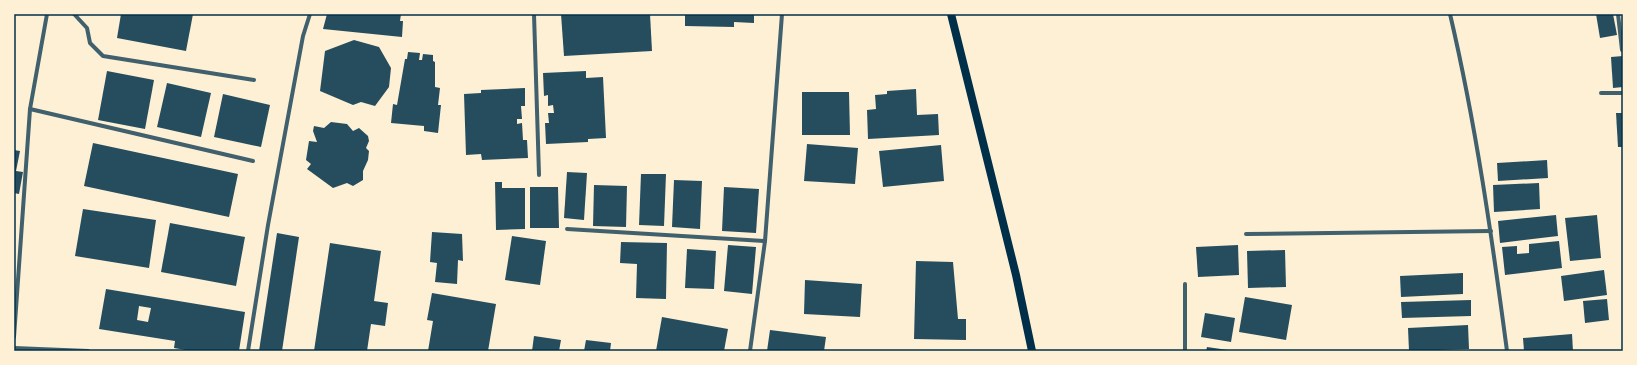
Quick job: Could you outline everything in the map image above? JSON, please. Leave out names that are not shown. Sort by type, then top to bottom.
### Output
[{"type":"main road","points":[[951,14],[1016,275],[1032,351]]},
{"type":"street","points":[[14,337],[30,109],[47,14]]},
{"type":"street","points":[[74,14],[87,28],[90,43],[102,56],[254,80]]},
{"type":"street","points":[[248,351],[268,225],[300,51],[310,14]]},
{"type":"street","points":[[534,14],[539,175]]},
{"type":"street","points":[[750,351],[765,241],[782,14]]},
{"type":"street","points":[[1450,14],[1458,47],[1491,231],[1506,351]]},
{"type":"street","points":[[1618,14],[1622,50]]},
{"type":"street","points":[[1601,93],[1623,93]]},
{"type":"street","points":[[30,109],[253,161]]},
{"type":"street","points":[[568,229],[765,241]]},
{"type":"street","points":[[1246,234],[1491,231]]},
{"type":"street","points":[[1185,284],[1185,351]]},
{"type":"street","points":[[14,348],[88,351]]},
{"type":"building","points":[[121,14],[193,14],[186,51],[117,38]]},
{"type":"building","points":[[327,14],[401,14],[400,21],[403,21],[402,37],[323,29]]},
{"type":"building","points":[[561,14],[650,14],[652,51],[564,56]]},
{"type":"building","points":[[685,14],[754,14],[754,23],[734,22],[734,27],[685,26]]},
{"type":"building","points":[[1596,14],[1613,14],[1617,35],[1600,38]]},
{"type":"building","points":[[354,40],[379,47],[391,68],[389,87],[375,106],[361,102],[353,105],[320,91],[325,51]]},
{"type":"building","points":[[408,52],[420,53],[419,60],[422,60],[423,54],[433,55],[433,61],[435,62],[435,87],[440,88],[438,105],[441,105],[438,133],[424,131],[424,126],[391,123],[393,104],[397,105],[405,59],[407,59]]},
{"type":"building","points":[[1623,56],[1623,87],[1613,88],[1611,57]]},
{"type":"building","points":[[107,71],[154,80],[145,129],[98,120]]},
{"type":"building","points":[[586,71],[586,78],[603,77],[606,138],[588,139],[588,142],[546,144],[545,123],[549,123],[548,113],[554,113],[553,105],[548,106],[548,95],[544,96],[543,73]]},
{"type":"building","points":[[167,83],[211,93],[201,137],[157,127]]},
{"type":"building","points":[[525,88],[525,106],[521,106],[522,119],[517,119],[517,124],[522,123],[523,140],[527,140],[528,158],[482,160],[481,154],[466,155],[464,94],[481,93],[481,90]]},
{"type":"building","points":[[916,89],[917,115],[938,114],[939,135],[868,139],[867,110],[876,109],[875,95],[887,94],[887,91]]},
{"type":"building","points":[[802,92],[849,92],[850,135],[802,135]]},
{"type":"building","points":[[223,94],[270,105],[261,147],[214,137]]},
{"type":"building","points":[[1616,113],[1623,113],[1623,147],[1618,147]]},
{"type":"building","points":[[331,122],[347,124],[353,131],[359,128],[368,136],[369,141],[366,148],[369,151],[368,160],[363,171],[363,180],[353,186],[347,183],[333,188],[307,169],[311,164],[306,160],[309,141],[317,142],[313,131],[314,126],[324,128]]},
{"type":"building","points":[[93,143],[238,174],[229,217],[84,186]]},
{"type":"building","points":[[807,144],[858,148],[855,184],[804,181]]},
{"type":"building","points":[[941,145],[944,181],[883,187],[879,151]]},
{"type":"building","points":[[14,150],[20,151],[16,171],[23,172],[19,194],[14,193]]},
{"type":"building","points":[[1547,160],[1548,178],[1498,181],[1497,163]]},
{"type":"building","points":[[567,172],[587,173],[584,220],[564,218]]},
{"type":"building","points":[[641,174],[666,174],[664,226],[639,225]]},
{"type":"building","points":[[674,180],[702,181],[700,229],[672,227]]},
{"type":"building","points":[[495,182],[502,182],[502,188],[525,188],[525,229],[496,230]]},
{"type":"building","points":[[1539,183],[1540,209],[1494,212],[1493,185]]},
{"type":"building","points":[[594,185],[627,186],[626,227],[593,226]]},
{"type":"building","points":[[530,187],[558,187],[559,228],[530,228]]},
{"type":"building","points":[[724,187],[759,189],[756,233],[722,231]]},
{"type":"building","points":[[83,209],[156,220],[149,268],[75,256]]},
{"type":"building","points":[[1556,215],[1558,236],[1500,243],[1498,221]]},
{"type":"building","points":[[1597,215],[1601,258],[1570,261],[1565,218]]},
{"type":"building","points":[[170,223],[245,237],[236,286],[161,272]]},
{"type":"building","points":[[432,232],[462,234],[463,261],[458,260],[457,284],[435,282],[437,263],[430,262]]},
{"type":"building","points":[[277,233],[299,237],[282,351],[259,351]]},
{"type":"building","points":[[512,236],[546,241],[540,285],[505,280]]},
{"type":"building","points":[[1559,241],[1562,268],[1505,275],[1502,247],[1517,246],[1517,254],[1529,253],[1529,244]]},
{"type":"building","points":[[621,242],[667,243],[666,299],[636,298],[637,264],[620,263]]},
{"type":"building","points":[[330,243],[381,251],[374,301],[388,303],[385,326],[371,324],[367,351],[314,351]]},
{"type":"building","points":[[728,245],[756,247],[752,294],[724,291]]},
{"type":"building","points":[[1238,245],[1239,275],[1198,277],[1196,247]]},
{"type":"building","points":[[687,249],[716,251],[714,289],[685,288]]},
{"type":"building","points":[[1285,250],[1286,287],[1248,288],[1247,251]]},
{"type":"building","points":[[916,261],[953,262],[958,319],[966,319],[966,340],[914,339]]},
{"type":"building","points":[[1604,270],[1607,295],[1564,301],[1561,276]]},
{"type":"building","points":[[1463,273],[1463,294],[1401,297],[1400,276]]},
{"type":"building","points":[[805,280],[862,284],[860,317],[804,314]]},
{"type":"building","points":[[106,289],[245,312],[239,351],[191,351],[174,348],[175,341],[99,329]],"holes":[[[139,306],[151,308],[148,322],[137,320]]]},
{"type":"building","points":[[432,293],[496,304],[488,351],[428,351],[433,321],[427,320]]},
{"type":"building","points":[[1245,297],[1292,305],[1286,340],[1239,332]]},
{"type":"building","points":[[1607,299],[1609,320],[1585,323],[1583,301]]},
{"type":"building","points":[[1471,300],[1471,316],[1402,318],[1401,302]]},
{"type":"building","points":[[1205,313],[1235,318],[1231,342],[1201,337]]},
{"type":"building","points":[[662,317],[728,329],[724,351],[656,351]]},
{"type":"building","points":[[1468,325],[1469,349],[1409,351],[1408,328]]},
{"type":"building","points":[[770,330],[826,337],[824,351],[767,351]]},
{"type":"building","points":[[1572,334],[1573,351],[1524,351],[1523,338]]},
{"type":"building","points":[[534,336],[561,340],[559,351],[532,351]]},
{"type":"building","points":[[586,340],[611,343],[610,351],[584,351]]},
{"type":"building","points":[[1207,347],[1228,350],[1228,351],[1206,351]]}]
